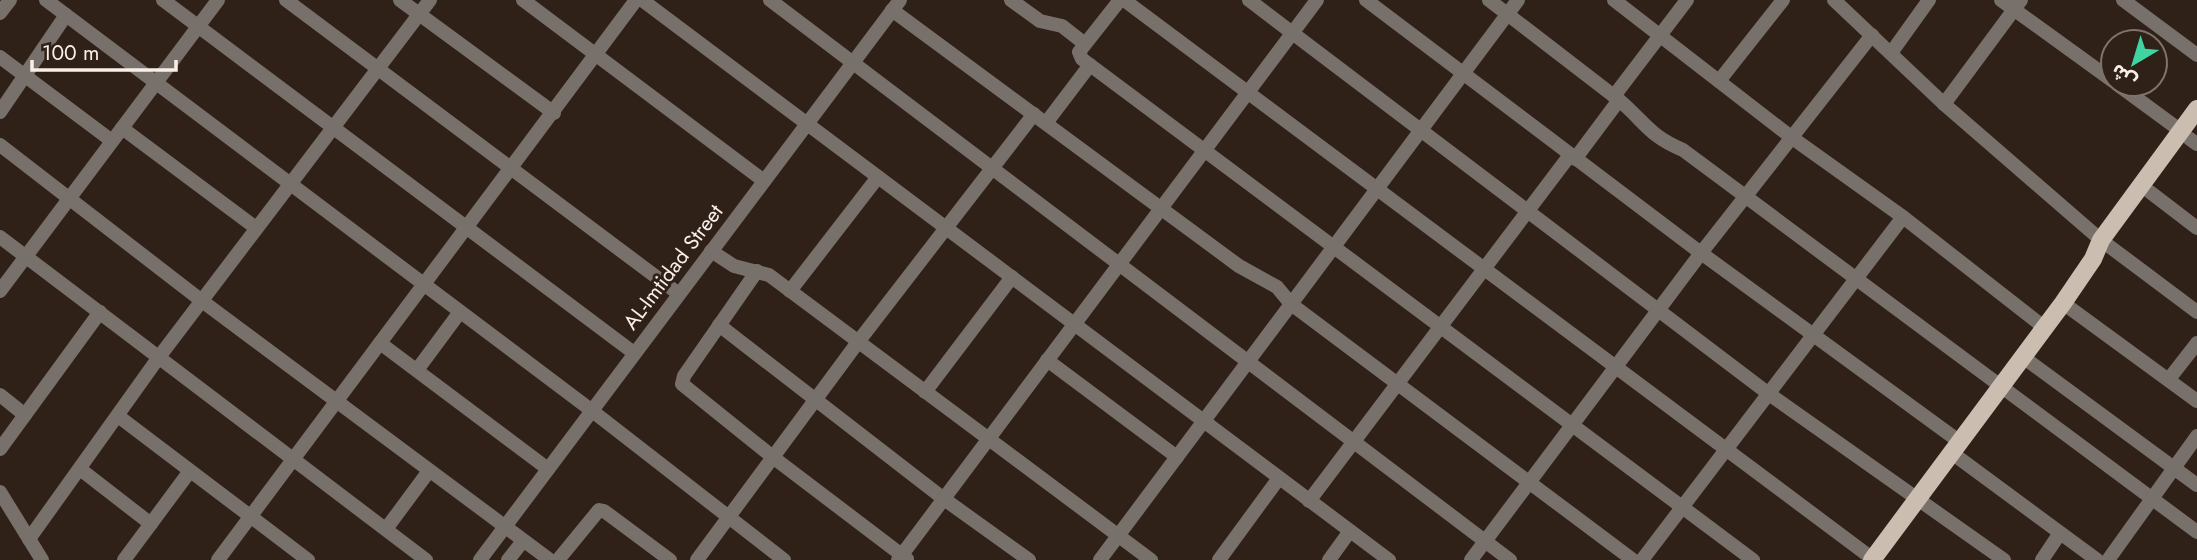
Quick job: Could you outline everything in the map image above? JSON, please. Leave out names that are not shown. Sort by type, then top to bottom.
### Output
[{"type":"main road","points":[[2106,243],[2150,192],[2191,136],[2197,109]]},
{"type":"main road","points":[[1879,557],[2093,259],[2191,136]]},
{"type":"street","points":[[0,13],[10,0]]},
{"type":"street","points":[[46,0],[591,410],[784,560]]},
{"type":"street","points":[[163,0],[634,353]]},
{"type":"street","points":[[0,291],[218,0]]},
{"type":"street","points":[[286,0],[679,294]]},
{"type":"street","points":[[400,0],[554,113]]},
{"type":"street","points":[[29,539],[159,357],[430,0]]},
{"type":"street","points":[[523,0],[764,181]]},
{"type":"street","points":[[218,560],[292,458],[639,0],[1389,560]]},
{"type":"street","points":[[770,0],[1510,560]]},
{"type":"street","points":[[1011,0],[1040,20],[1062,26],[1085,44]]},
{"type":"street","points":[[1753,560],[1090,65],[1078,54],[1085,44],[1122,0],[1727,449],[1879,557]]},
{"type":"street","points":[[1249,0],[1769,394],[2004,560]]},
{"type":"street","points":[[757,271],[681,384],[902,558],[1203,149],[1317,0]]},
{"type":"street","points":[[1366,0],[1701,253],[1815,335],[2097,560]]},
{"type":"street","points":[[1489,0],[1617,98],[1636,114],[1654,136],[1682,150],[2197,532]]},
{"type":"street","points":[[1100,560],[1518,0]]},
{"type":"street","points":[[1614,0],[1791,137],[1903,217],[2045,328]]},
{"type":"street","points":[[1309,501],[1440,325],[1573,157],[1687,0]]},
{"type":"street","points":[[1719,81],[1783,0]]},
{"type":"street","points":[[1891,53],[1929,0]]},
{"type":"street","points":[[2001,0],[2017,5],[2099,70]]},
{"type":"street","points":[[2123,0],[2197,55]]},
{"type":"street","points":[[1836,1],[1944,104],[2106,243],[2197,312]]},
{"type":"street","points":[[896,5],[1040,118],[1160,207],[1240,266],[1277,287],[1291,304],[1633,560]]},
{"type":"street","name":"AL-Imtidad Street","points":[[480,560],[896,5]]},
{"type":"street","points":[[1944,104],[2017,5]]},
{"type":"street","points":[[0,112],[66,15]]},
{"type":"street","points":[[1471,560],[1701,253],[1872,35]]},
{"type":"street","points":[[0,57],[112,141]]},
{"type":"street","points":[[697,560],[992,167],[1090,65]]},
{"type":"street","points":[[2137,98],[2191,136]]},
{"type":"street","points":[[121,128],[256,228]]},
{"type":"street","points":[[0,145],[202,301],[550,560]]},
{"type":"street","points":[[790,291],[878,177]]},
{"type":"street","points":[[2150,192],[2197,228]]},
{"type":"street","points":[[1642,560],[1903,217]]},
{"type":"street","points":[[0,237],[426,560]]},
{"type":"street","points":[[711,251],[734,266],[769,275],[1151,560]]},
{"type":"street","points":[[925,392],[1012,277]]},
{"type":"street","points":[[2063,303],[2197,401]]},
{"type":"street","points":[[0,449],[100,312]]},
{"type":"street","points":[[417,370],[460,312]]},
{"type":"street","points":[[719,325],[944,499],[1028,560]]},
{"type":"street","points":[[380,342],[548,468]]},
{"type":"street","points":[[2169,379],[2197,342]]},
{"type":"street","points":[[2023,357],[2197,485]]},
{"type":"street","points":[[1047,360],[1177,457]]},
{"type":"street","points":[[0,395],[25,415]]},
{"type":"street","points":[[118,416],[308,560]]},
{"type":"street","points":[[2108,560],[2197,436]]},
{"type":"street","points":[[80,469],[151,524]]},
{"type":"street","points":[[124,560],[190,471]]},
{"type":"street","points":[[386,529],[429,471]]},
{"type":"street","points":[[1219,560],[1279,478]]},
{"type":"street","points":[[0,492],[29,539],[37,558]]},
{"type":"street","points":[[558,560],[599,510],[670,560]]},
{"type":"street","points":[[1329,560],[1350,531]]},
{"type":"street","points":[[2042,560],[2060,533]]},
{"type":"street","points":[[509,560],[523,541]]}]
